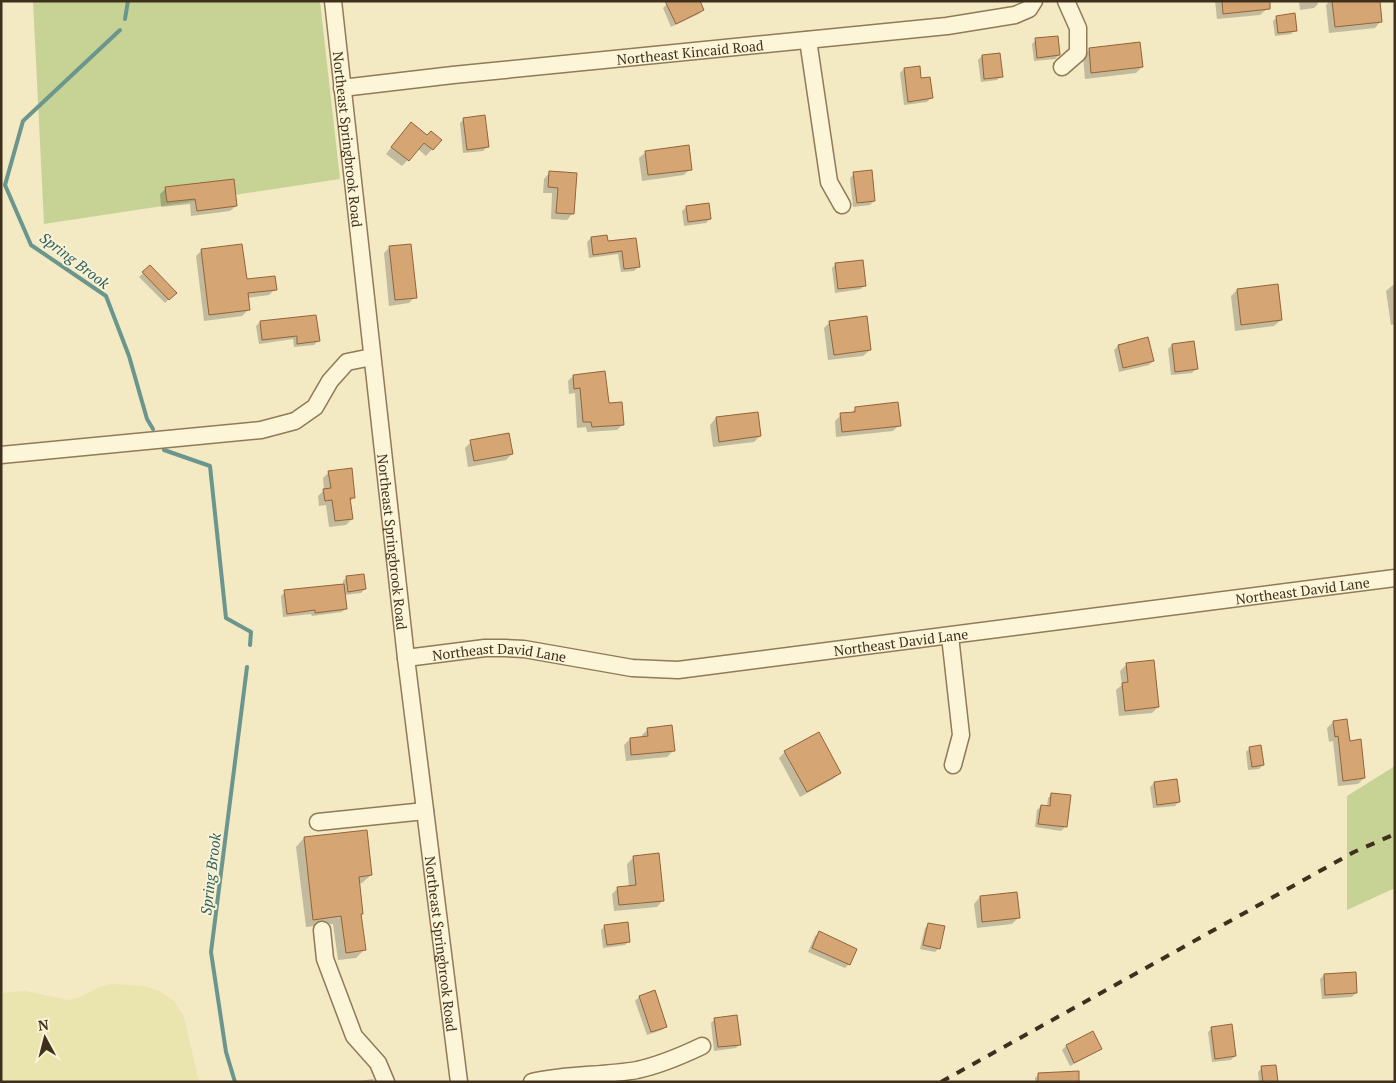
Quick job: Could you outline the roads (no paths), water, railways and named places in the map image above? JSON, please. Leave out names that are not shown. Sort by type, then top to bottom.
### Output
[{"type":"street","name":"Northeast Springbrook Road","points":[[333,1],[406,658],[459,1082]]},
{"type":"street","name":"Northeast Kincaid Road","points":[[342,88],[947,26],[1015,15],[1029,9],[1034,1]]},
{"type":"street","points":[[1062,67],[1078,53],[1078,28],[1066,1]]},
{"type":"street","points":[[808,40],[829,182],[842,205]]},
{"type":"street","points":[[1,455],[262,430],[295,421],[314,407],[330,381],[347,362],[372,357]]},
{"type":"street","name":"Northeast David Lane","points":[[406,658],[485,648],[505,648],[524,649],[624,667],[678,670],[1395,578]]},
{"type":"street","points":[[950,636],[961,735],[953,765]]},
{"type":"street","points":[[318,822],[425,811]]},
{"type":"street","points":[[322,930],[325,959],[354,1036],[378,1063],[386,1082]]},
{"type":"street","points":[[532,1082],[573,1075],[636,1070],[667,1062],[702,1046]]},
{"type":"waterway","name":"Spring Brook","points":[[125,19],[128,1]]},
{"type":"waterway","name":"Spring Brook","points":[[120,30],[23,121],[5,185],[31,245],[106,296],[129,356],[147,419],[153,429]]},
{"type":"waterway","name":"Spring Brook","points":[[164,450],[210,466],[226,618],[251,632],[250,645]]},
{"type":"waterway","name":"Spring Brook","points":[[235,1082],[226,1052],[211,952],[247,667]]},
{"type":"railway","points":[[941,1082],[1354,852],[1395,834]]}]
